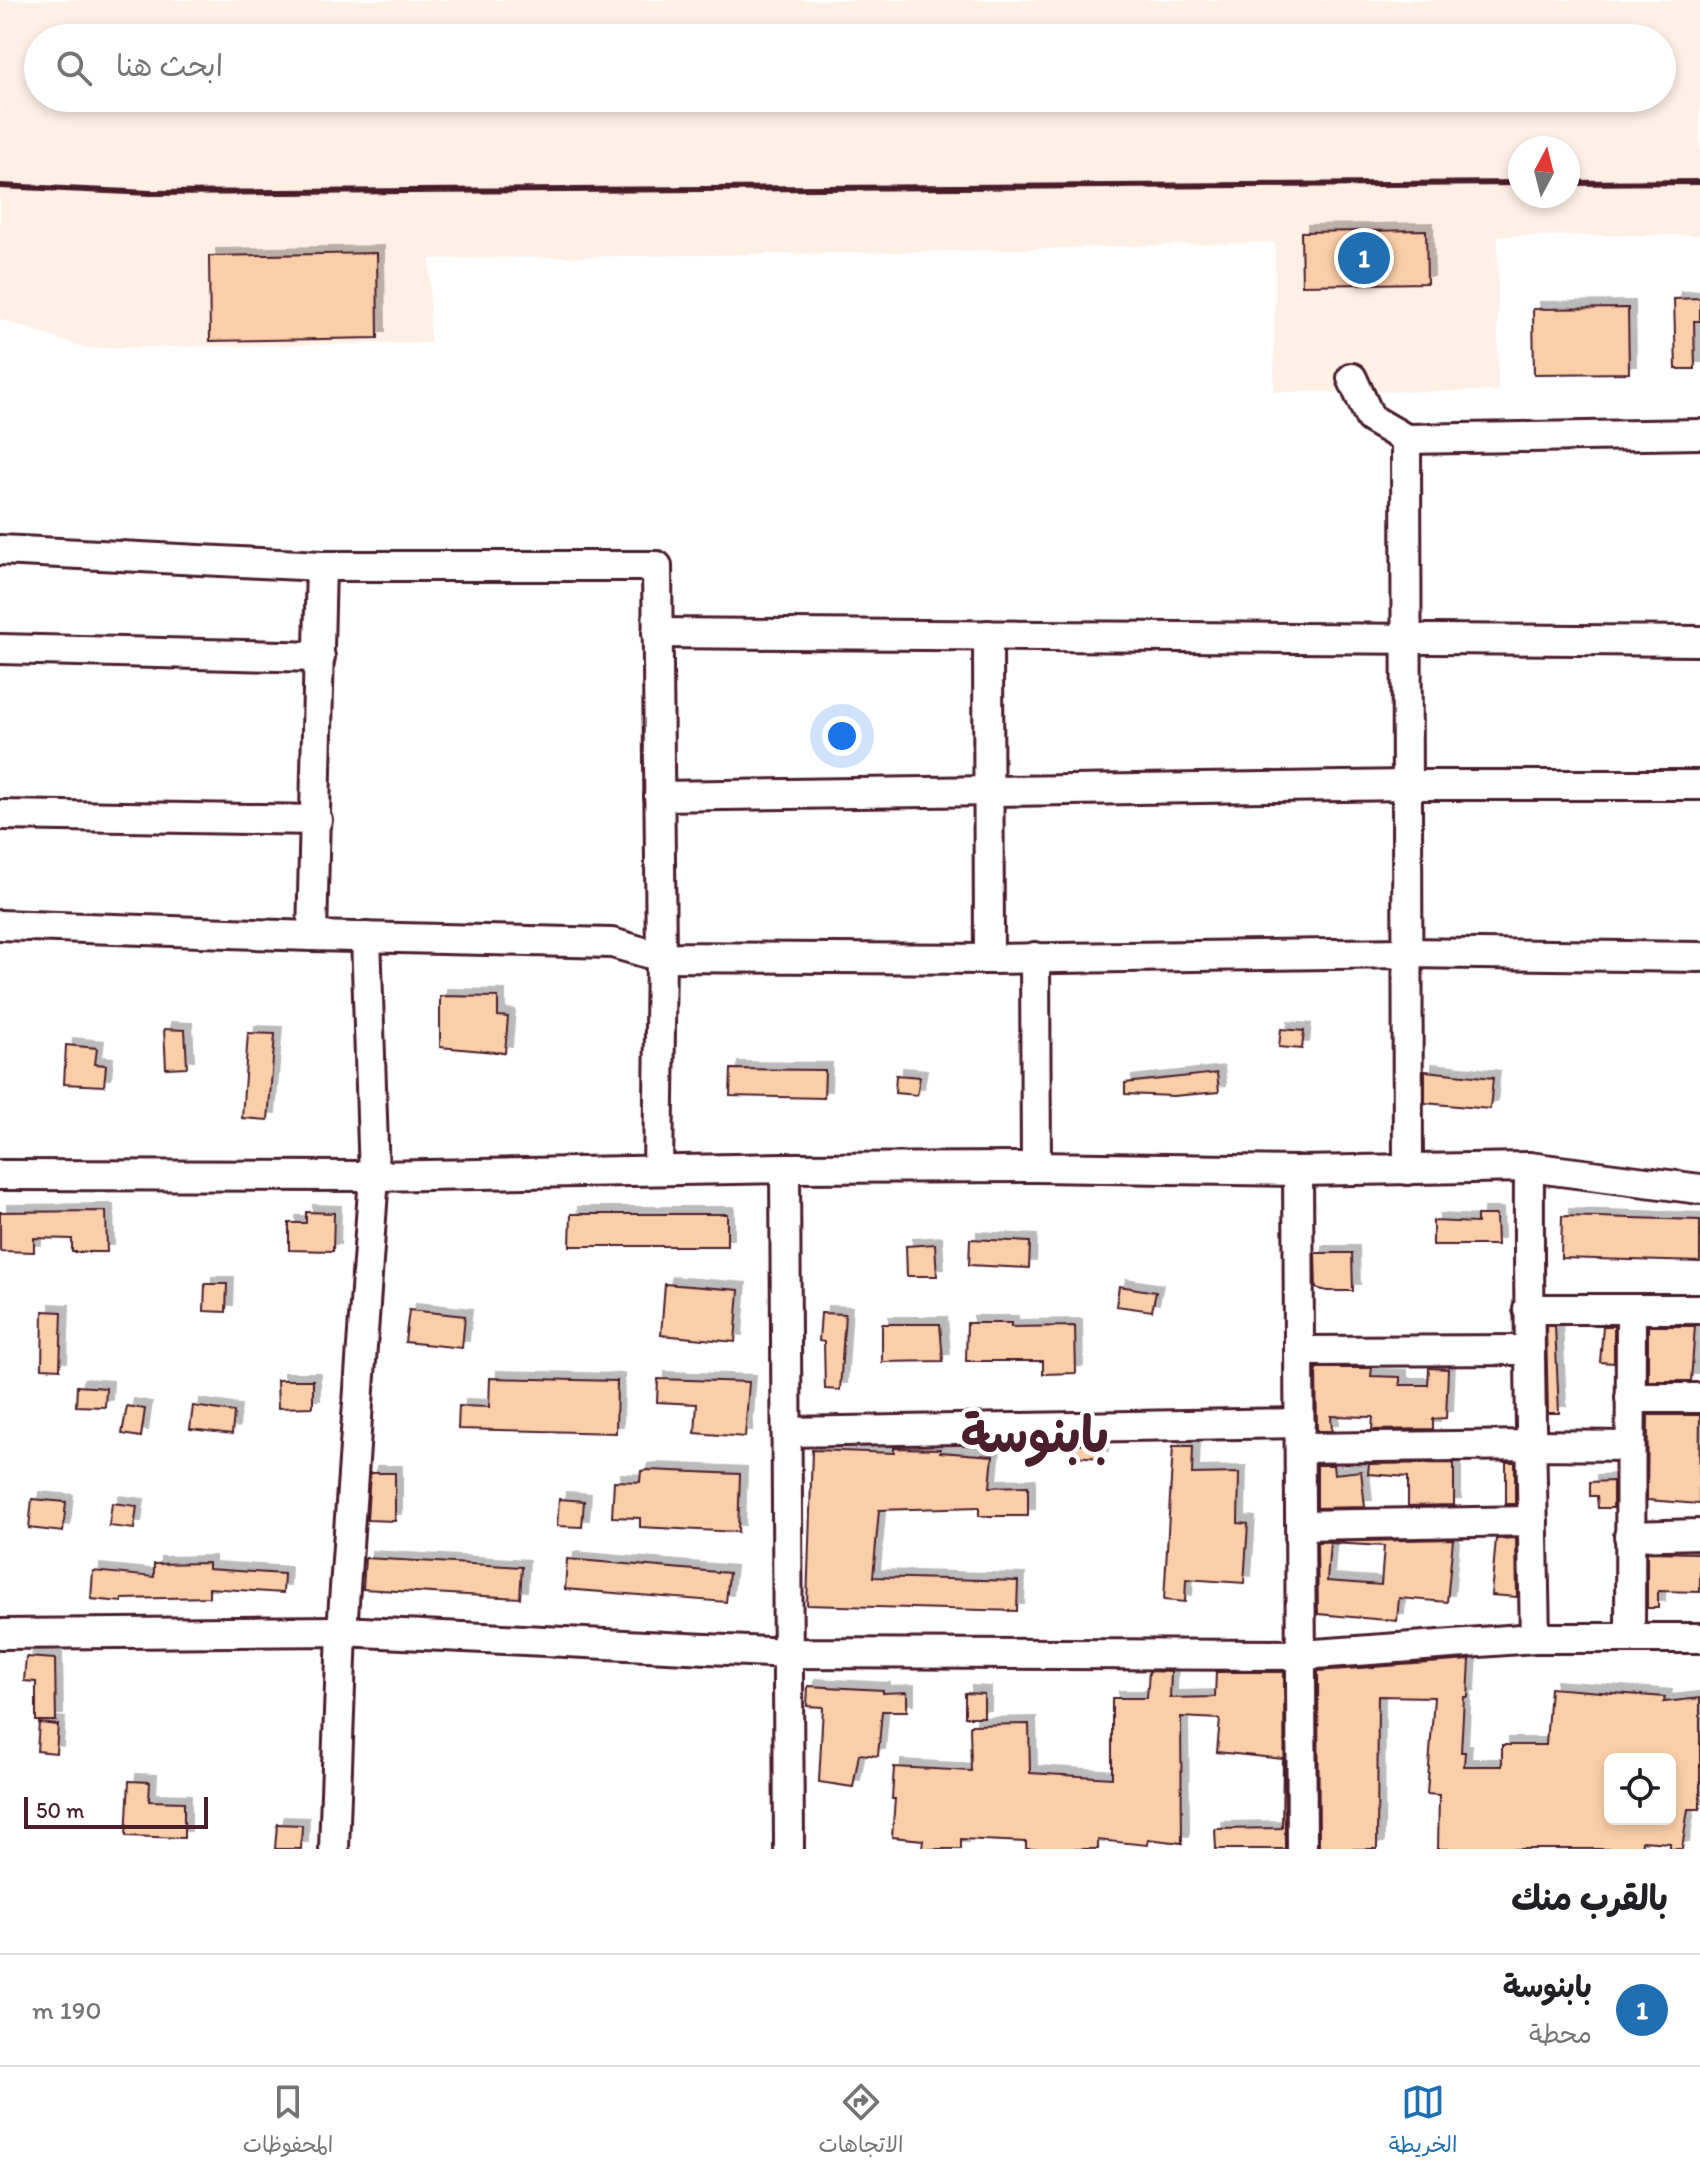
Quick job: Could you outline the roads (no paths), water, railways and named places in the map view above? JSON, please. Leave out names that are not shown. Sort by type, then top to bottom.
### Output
[{"type":"street","points":[[1352,378],[1370,418],[1406,439],[1700,434]]},
{"type":"street","points":[[1406,439],[1408,1170]]},
{"type":"street","points":[[0,550],[321,566],[657,566],[661,957],[658,1170]]},
{"type":"street","points":[[312,936],[321,566]]},
{"type":"street","points":[[657,633],[1700,641]]},
{"type":"street","points":[[988,635],[989,959]]},
{"type":"street","points":[[0,649],[320,657]]},
{"type":"street","points":[[659,796],[1407,785],[1700,785]]},
{"type":"street","points":[[0,815],[317,820]]},
{"type":"street","points":[[0,925],[612,943],[661,957],[989,959],[1406,953],[1700,957]]},
{"type":"street","points":[[334,1849],[342,1631],[374,1176],[366,937]]},
{"type":"street","points":[[1035,957],[1036,1167]]},
{"type":"street","points":[[0,1175],[374,1176],[785,1168],[1036,1167],[1298,1171],[1529,1167],[1700,1189]]},
{"type":"street","points":[[1529,1167],[1528,1309],[1535,1638]]},
{"type":"street","points":[[785,1168],[789,1849]]},
{"type":"street","points":[[1298,1171],[1302,1849]]},
{"type":"street","points":[[1528,1309],[1700,1309]]},
{"type":"street","points":[[1630,1637],[1631,1309]]},
{"type":"street","points":[[1301,1351],[1529,1350]]},
{"type":"street","points":[[1630,1398],[1700,1398]]},
{"type":"street","points":[[787,1432],[1300,1436],[1629,1446]]},
{"type":"street","points":[[1301,1525],[1533,1521]]},
{"type":"street","points":[[1629,1536],[1700,1534]]},
{"type":"street","points":[[0,1634],[342,1631],[788,1653],[1302,1655],[1535,1638],[1700,1638]]},
{"type":"railway","points":[[1580,183],[1700,182]]},
{"type":"railway","points":[[0,186],[150,193],[1508,183]]},
{"type":"place","name":"بابنوسة","points":[[1364,258]]},
{"type":"district","name":"بابنوسة","points":[[1035,1434]]}]
